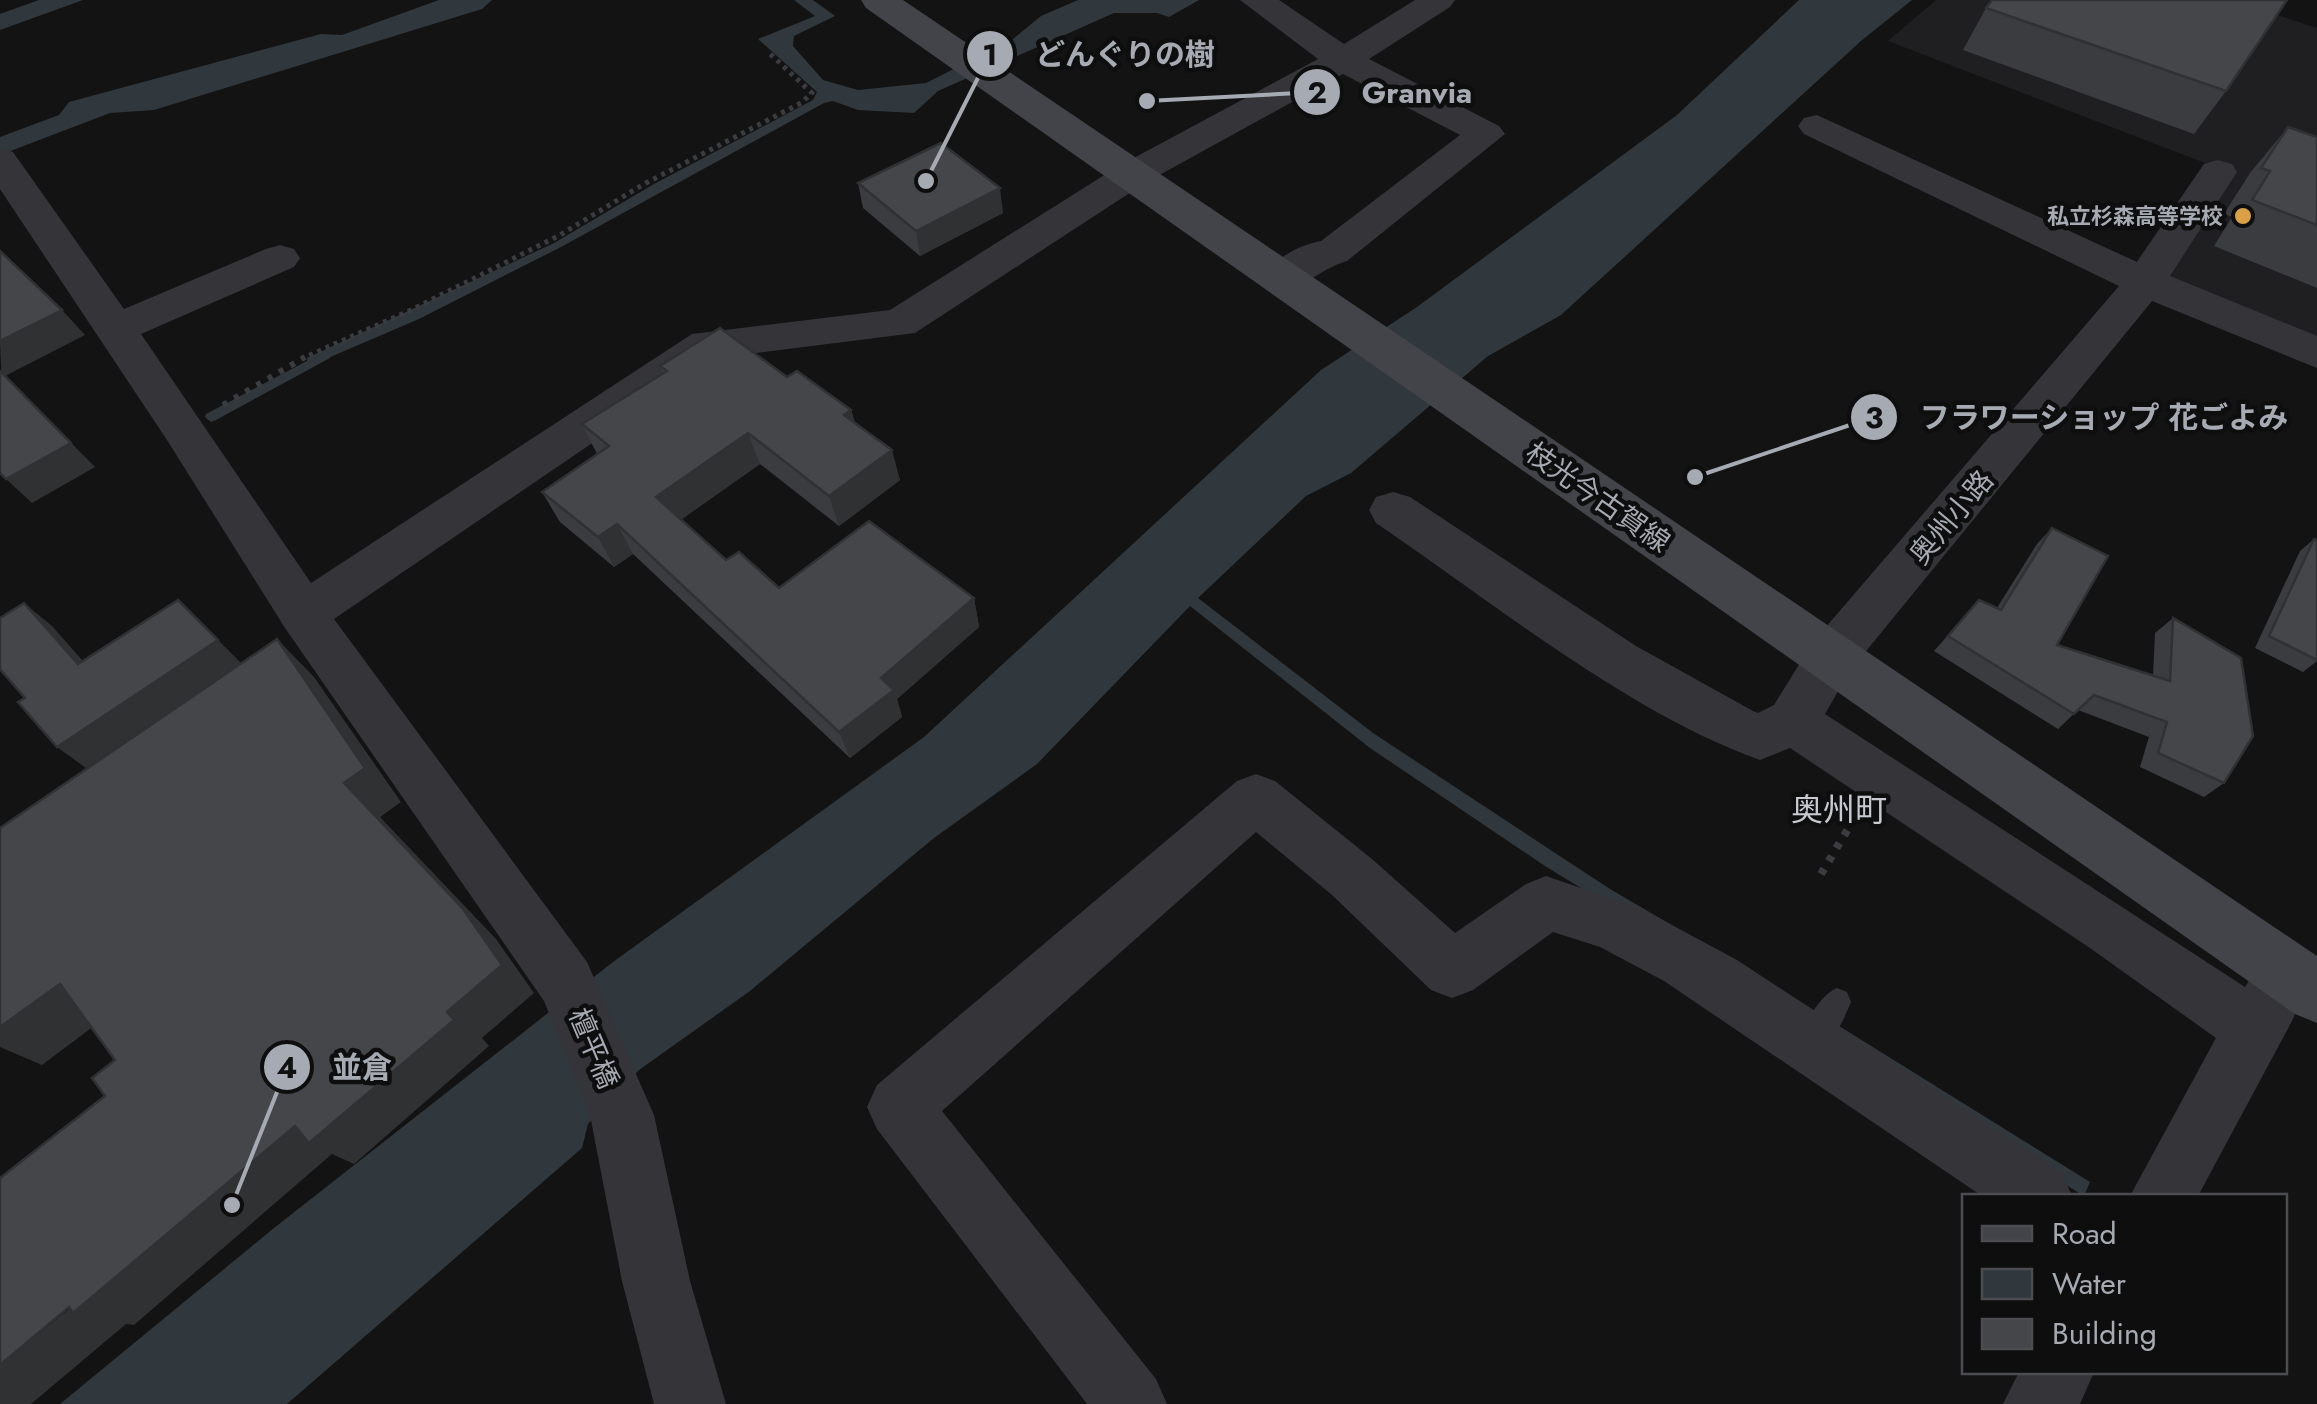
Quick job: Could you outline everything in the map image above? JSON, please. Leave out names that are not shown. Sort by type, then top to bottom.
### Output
[{"type":"main road","name":"枝光今古賀線","points":[[879,0],[2301,983]]},
{"type":"street","points":[[1256,0],[1343,60],[1486,134],[1333,252],[1314,254],[1282,279]]},
{"type":"street","points":[[304,639],[650,378],[707,344],[900,323],[1131,175],[1343,60],[1438,0]]},
{"type":"street","points":[[1817,126],[2145,282],[2317,354]]},
{"type":"street","name":"檀平橋","points":[[0,160],[183,428],[304,639],[566,982],[622,1115],[656,1281],[690,1404]]},
{"type":"street","name":"奥州小路","points":[[1792,721],[1832,658],[2145,282],[2218,172]]},
{"type":"street","points":[[115,330],[280,258]]},
{"type":"street","points":[[1392,510],[1618,662],[1734,727],[1760,736],[1792,721],[2111,929],[2255,1029]]},
{"type":"street","points":[[1131,1404],[898,1107],[1256,798],[1352,877],[1452,970],[1546,902],[1596,915],[1824,1024],[2036,1194]]},
{"type":"street","points":[[2164,1194],[2255,1029],[2301,983]]},
{"type":"street","points":[[2039,1404],[2058,1374]]},
{"type":"path","points":[[183,428],[314,352],[411,310],[560,235],[644,184],[812,93],[767,51]]},
{"type":"path","points":[[1821,874],[1878,780]]},
{"type":"shaded area","name":"私立杉森高等学校","points":[[1936,0],[2232,0],[2317,28],[2317,345],[2132,268],[2205,163],[1888,41]]},
{"type":"water","points":[[39,0],[83,0],[0,30],[0,14]]},
{"type":"water","points":[[439,0],[492,0],[482,9],[154,110],[110,113],[0,155],[0,137],[59,115],[69,102],[321,34],[342,35]]},
{"type":"water","points":[[794,0],[813,0],[835,16],[794,36],[793,46],[823,80],[858,90],[926,83],[1013,39],[1041,16],[1078,0],[1199,0],[1169,17],[1157,13],[1114,13],[938,91],[914,113],[858,110],[833,101],[824,103],[561,247],[419,319],[307,367],[307,358],[554,243],[654,184],[813,100],[817,92],[758,39],[815,16]]},
{"type":"water","points":[[1799,0],[1912,0],[1861,41],[1561,315],[1488,356],[1351,473],[1306,496],[1198,598],[1373,733],[1610,889],[1757,975],[2090,1182],[2085,1194],[1545,866],[1370,748],[1190,606],[1037,764],[934,838],[750,991],[639,1070],[588,1124],[582,1148],[287,1404],[60,1404],[274,1228],[613,962],[924,737],[1321,370],[1417,307],[1677,115]]},
{"type":"building","points":[[1992,0],[2287,0],[2226,91],[1986,8]]},
{"type":"building","points":[[2288,127],[2317,137],[2317,225],[2252,200],[2270,171],[2261,168]]},
{"type":"building","points":[[941,143],[1000,188],[916,231],[858,183]]},
{"type":"building","points":[[0,251],[62,310],[0,341]]},
{"type":"building","points":[[720,328],[787,377],[797,371],[851,410],[844,415],[892,450],[829,496],[748,433],[656,497],[726,560],[739,552],[779,588],[869,521],[974,598],[881,678],[894,690],[839,732],[617,524],[598,537],[542,492],[609,446],[582,424],[667,371],[660,366]]},
{"type":"building","points":[[0,371],[71,443],[6,479],[0,473]]},
{"type":"building","points":[[2052,528],[2108,556],[2057,645],[2170,681],[2173,618],[2241,658],[2253,736],[2224,783],[2158,753],[2167,722],[2094,695],[2074,714],[1948,636],[1979,600],[2001,610]]},
{"type":"building","points":[[2314,539],[2317,540],[2317,660],[2269,636]]},
{"type":"building","points":[[178,600],[218,640],[57,747],[18,702],[25,698],[0,669],[0,618],[24,603],[78,664]]},
{"type":"building","points":[[277,639],[365,768],[344,783],[463,909],[502,965],[447,1012],[454,1020],[309,1143],[295,1126],[73,1313],[69,1307],[0,1365],[0,1178],[105,1096],[92,1078],[115,1060],[60,984],[0,1027],[0,828]]},
{"type":"waterway","points":[[211,417],[326,355]]},
{"type":"place","name":"Granvia","points":[[1147,101]]},
{"type":"place","name":"どんぐりの樹","points":[[926,181]]},
{"type":"place","name":"私立杉森高等学校","points":[[2243,216]]},
{"type":"place","name":"フラワーショップ 花ごよみ","points":[[1695,477]]},
{"type":"place","name":"並倉","points":[[232,1205]]},
{"type":"district","name":"奥州町","points":[[1839,810]]}]
